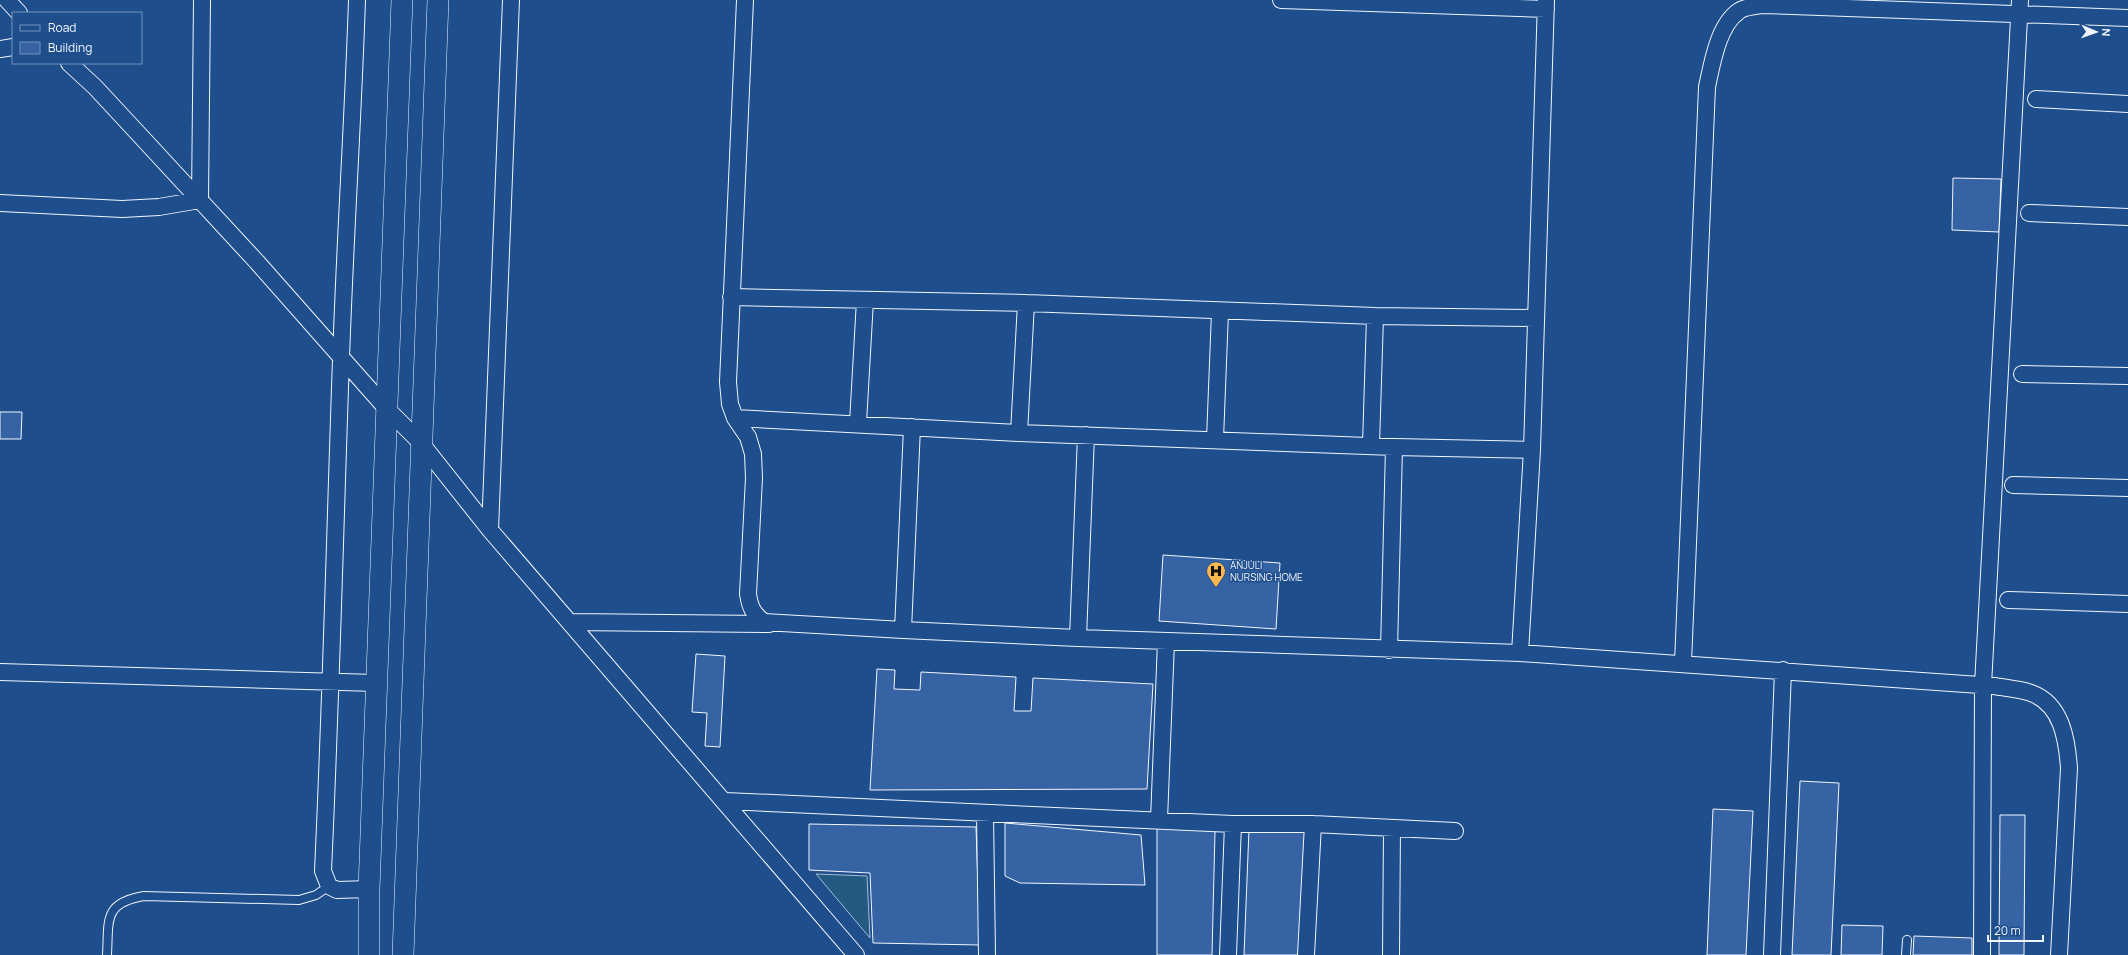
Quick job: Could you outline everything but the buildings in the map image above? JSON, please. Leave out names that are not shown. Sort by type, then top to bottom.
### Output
[{"type":"street","points":[[7,0],[18,12]]},
{"type":"street","points":[[200,200],[202,0]]},
{"type":"street","points":[[357,0],[352,147],[341,357],[332,682],[323,871],[330,886],[337,890],[369,889]]},
{"type":"street","points":[[369,955],[369,889],[376,683],[402,0]]},
{"type":"street","points":[[403,955],[438,0]]},
{"type":"street","points":[[490,530],[511,0]]},
{"type":"street","points":[[745,0],[728,382],[730,404],[735,418],[748,438],[753,454],[754,486],[748,594],[751,608],[756,616],[764,622],[1078,638],[1389,650],[1520,653],[1684,663],[1983,685],[2032,693],[2052,707],[2062,725],[2068,747],[2069,768],[2059,955]]},
{"type":"street","points":[[1281,0],[1546,5],[1532,450],[1520,653]]},
{"type":"street","points":[[1684,663],[1707,87],[1717,46],[1728,22],[1739,10],[1762,4],[2020,7],[2128,18]]},
{"type":"street","points":[[1982,955],[1983,685],[2020,7]]},
{"type":"street","points":[[0,49],[12,47]]},
{"type":"street","points":[[70,64],[95,87],[200,200],[386,408],[421,443],[490,530],[726,801],[856,955]]},
{"type":"street","points":[[2036,99],[2128,104]]},
{"type":"street","points":[[0,203],[122,209],[159,207],[200,200]]},
{"type":"street","points":[[2029,213],[2128,217]]},
{"type":"street","points":[[731,297],[1026,303],[1220,312],[1535,318]]},
{"type":"street","points":[[858,423],[865,300]]},
{"type":"street","points":[[1019,433],[1026,303]]},
{"type":"street","points":[[1215,439],[1220,312]]},
{"type":"street","points":[[1371,445],[1375,316]]},
{"type":"street","points":[[2022,374],[2128,376]]},
{"type":"street","points":[[735,418],[858,423],[1019,433],[1215,439],[1394,447],[1532,450]]},
{"type":"street","points":[[903,630],[912,427]]},
{"type":"street","points":[[1078,638],[1086,435]]},
{"type":"street","points":[[1389,650],[1394,447]]},
{"type":"street","points":[[2013,485],[2128,488]]},
{"type":"street","points":[[2008,600],[2128,604]]},
{"type":"street","points":[[571,622],[809,625]]},
{"type":"street","points":[[1159,820],[1166,641]]},
{"type":"street","points":[[1772,955],[1783,670]]},
{"type":"street","points":[[0,672],[376,683]]},
{"type":"street","points":[[726,801],[1234,824],[1313,824],[1455,831]]},
{"type":"street","points":[[985,813],[987,955]]},
{"type":"street","points":[[1228,955],[1234,824]]},
{"type":"street","points":[[1306,955],[1313,824]]},
{"type":"street","points":[[1391,955],[1392,828]]},
{"type":"lane","points":[[107,955],[109,919],[115,906],[128,898],[144,896],[299,900],[316,895],[330,886]]},
{"type":"lane","points":[[1906,955],[1907,940]]},
{"type":"shaded area","points":[[816,874],[867,876],[870,938]]},
{"type":"place","name":"ANJULI NURSING HOME","points":[[1216,588]]}]
